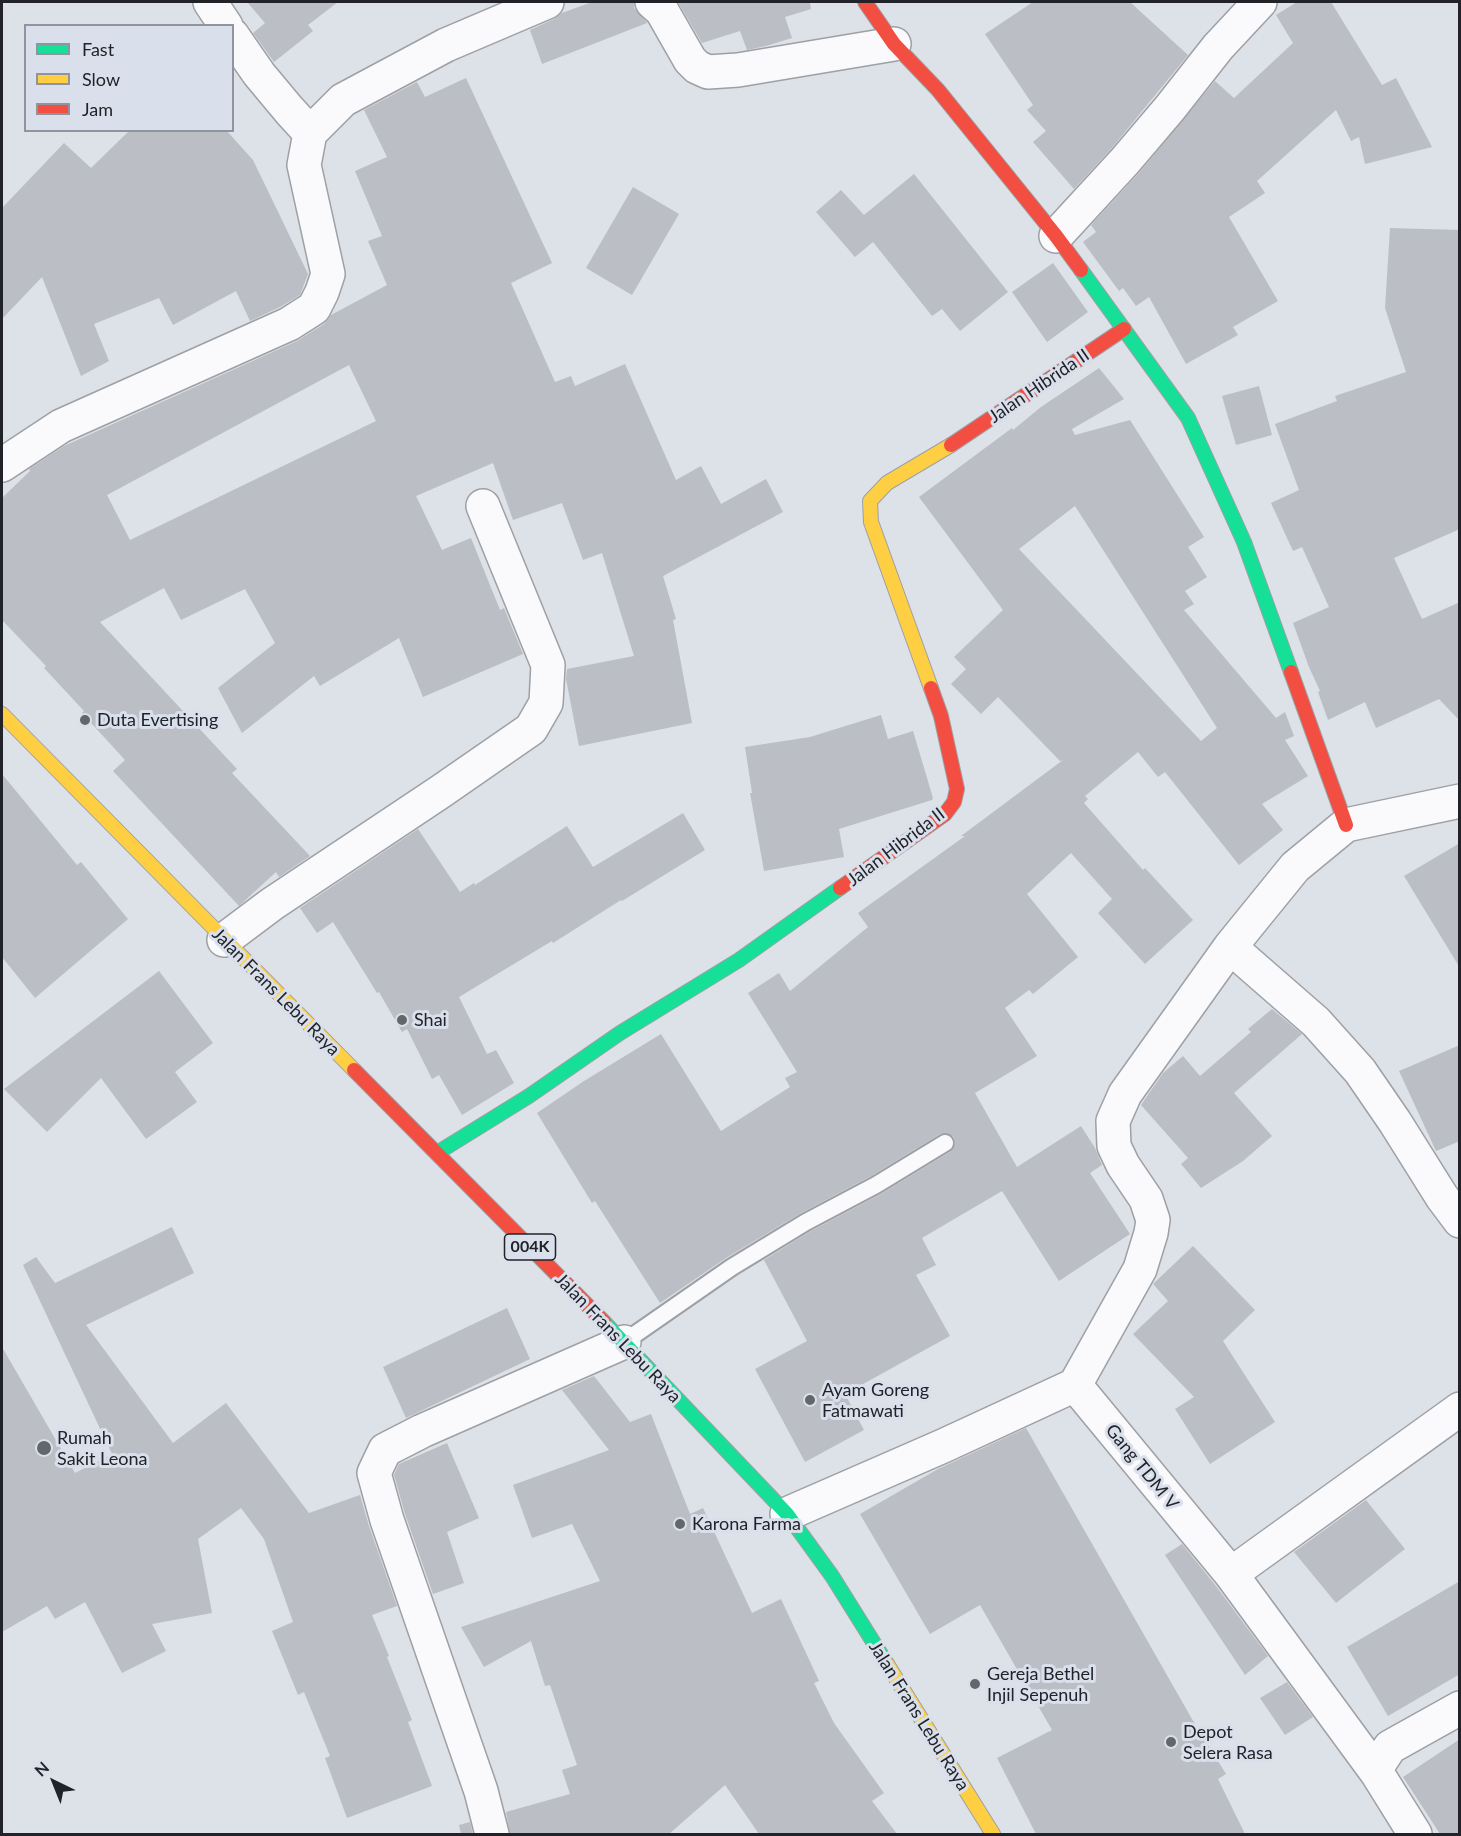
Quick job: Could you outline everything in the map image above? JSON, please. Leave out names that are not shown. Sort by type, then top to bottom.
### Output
[{"type":"street","points":[[210,2],[225,24]]},
{"type":"street","points":[[2,465],[61,426],[289,324],[314,308],[328,274],[304,165],[310,133],[343,100],[446,45],[547,2]]},
{"type":"street","points":[[652,2],[662,11],[690,60],[697,67],[708,72],[738,70],[894,44]]},
{"type":"street","points":[[865,2],[894,44],[938,90],[1056,236],[1188,418],[1244,542],[1346,825]]},
{"type":"street","points":[[1056,236],[1125,161],[1218,46],[1260,2]]},
{"type":"street","points":[[234,38],[259,74],[310,133]]},
{"type":"street","name":"Jalan Hibrida II","points":[[437,1153],[529,1096],[620,1033],[739,960],[945,814],[954,802],[957,789],[941,716],[871,522],[870,501],[887,483],[960,439],[1124,329]]},
{"type":"street","points":[[224,940],[272,904],[531,729],[546,704],[548,665],[483,506]]},
{"type":"street","name":"Jalan Frans Lebu Raya","points":[[2,714],[624,1342],[787,1514],[832,1576],[993,1834]]},
{"type":"street","points":[[787,1514],[1075,1385],[1140,1269],[1151,1233],[1153,1220],[1146,1199],[1123,1165],[1114,1146],[1113,1121],[1125,1095],[1230,947],[1296,867],[1346,825],[1460,801]]},
{"type":"street","points":[[1230,947],[1316,1022],[1360,1071],[1460,1221]]},
{"type":"street","points":[[492,1834],[481,1791],[387,1520],[374,1473],[385,1450],[422,1431],[624,1342]]},
{"type":"street","name":"Gang TDM V","points":[[1075,1385],[1231,1574],[1377,1773]]},
{"type":"street","points":[[1231,1574],[1460,1409]]},
{"type":"street","points":[[1415,1834],[1377,1773],[1379,1764],[1390,1747],[1460,1708]]},
{"type":"lane","points":[[624,1342],[732,1267],[945,1143]]},
{"type":"building","points":[[247,2],[338,2],[308,25],[313,31],[274,62],[253,33],[265,23]]},
{"type":"building","points":[[592,2],[634,2],[634,8],[647,23],[542,64],[530,30],[562,13]]},
{"type":"building","points":[[678,2],[810,2],[811,9],[785,17],[792,38],[747,50],[740,31],[702,43]]},
{"type":"building","points":[[1033,2],[1130,2],[1188,55],[1111,149],[1074,189],[1033,142],[1046,131],[1027,110],[1033,105],[985,34]]},
{"type":"building","points":[[1297,2],[1331,2],[1382,85],[1396,78],[1432,147],[1365,164],[1359,137],[1351,141],[1336,110],[1257,181],[1265,193],[1229,217],[1278,301],[1233,327],[1238,335],[1186,364],[1149,297],[1136,306],[1123,288],[1119,291],[1083,242],[1096,232],[1091,225],[1139,173],[1215,81],[1234,98],[1293,43],[1276,15]]},
{"type":"building","points":[[466,78],[552,263],[511,283],[555,382],[571,376],[575,386],[625,364],[676,480],[701,466],[721,504],[766,479],[783,512],[663,576],[676,619],[673,620],[692,723],[579,746],[566,679],[567,669],[634,656],[602,553],[583,560],[562,503],[513,520],[493,463],[416,496],[442,550],[471,538],[500,610],[504,608],[523,654],[423,697],[399,638],[320,686],[314,676],[242,733],[218,688],[275,643],[245,589],[181,620],[164,588],[100,622],[237,769],[232,773],[310,856],[279,877],[276,872],[239,906],[113,771],[125,760],[44,668],[46,666],[2,620],[2,498],[30,471],[29,469],[64,446],[297,341],[324,324],[331,315],[387,285],[368,241],[382,236],[355,171],[387,157],[364,110],[417,82],[425,97]],"holes":[[[349,365],[376,421],[130,540],[107,495]]]},
{"type":"building","points":[[128,132],[228,132],[253,160],[308,274],[300,295],[250,321],[236,291],[173,325],[159,298],[94,324],[109,361],[81,376],[42,277],[2,319],[2,208],[64,143],[91,168]]},
{"type":"building","points":[[914,174],[1008,292],[960,331],[942,309],[932,316],[873,242],[855,257],[816,212],[841,190],[864,215]]},
{"type":"building","points":[[633,187],[679,214],[632,295],[586,268]]},
{"type":"building","points":[[1390,228],[1460,230],[1460,529],[1394,558],[1422,619],[1460,602],[1460,721],[1439,699],[1376,728],[1365,702],[1328,720],[1318,692],[1320,691],[1293,623],[1329,607],[1302,547],[1293,551],[1271,503],[1299,490],[1275,424],[1337,401],[1335,396],[1406,372],[1385,308]]},
{"type":"building","points":[[1053,263],[1088,312],[1047,342],[1012,292]]},
{"type":"building","points":[[1099,368],[1124,399],[1072,429],[1075,435],[1130,420],[1204,537],[1188,547],[1207,577],[1185,591],[1194,604],[1184,610],[1276,718],[1285,712],[1294,736],[1285,740],[1308,776],[1262,804],[1283,830],[1239,865],[1165,772],[1158,777],[1138,752],[1085,796],[1088,799],[1084,803],[1143,870],[1145,868],[1193,920],[1145,964],[1098,913],[1112,899],[1071,853],[1027,894],[1078,957],[1033,994],[1029,990],[1005,1008],[1037,1056],[975,1093],[1017,1167],[1081,1126],[1095,1148],[1102,1165],[1090,1173],[1130,1234],[1059,1281],[1002,1191],[922,1238],[936,1265],[916,1275],[950,1336],[845,1394],[864,1430],[805,1462],[755,1369],[807,1341],[764,1260],[950,1152],[955,1143],[954,1137],[945,1133],[940,1134],[726,1258],[660,1303],[595,1201],[592,1203],[537,1113],[661,1034],[721,1131],[790,1087],[785,1078],[797,1072],[748,993],[779,973],[790,991],[868,927],[858,913],[965,836],[961,836],[1063,760],[1060,761],[998,697],[981,714],[951,684],[966,669],[954,657],[1003,610],[919,497],[1012,428],[1013,430],[1041,407]],"holes":[[[1075,506],[1217,728],[1201,741],[1019,549]]]},
{"type":"building","points":[[1259,386],[1272,435],[1236,445],[1222,396]]},
{"type":"building","points":[[881,715],[888,739],[913,731],[932,800],[839,829],[844,857],[764,871],[750,793],[752,793],[745,747],[810,737]]},
{"type":"building","points":[[2,774],[77,865],[81,862],[128,919],[35,998],[2,957]]},
{"type":"building","points":[[683,813],[705,850],[553,943],[552,941],[459,997],[487,1054],[496,1050],[514,1083],[462,1115],[439,1075],[432,1079],[407,1029],[402,1032],[333,922],[317,933],[300,908],[418,829],[460,892],[474,883],[475,885],[567,826],[593,867]]},
{"type":"building","points":[[1460,843],[1460,968],[1404,876]]},
{"type":"building","points":[[159,971],[213,1043],[175,1072],[197,1102],[146,1139],[101,1078],[47,1132],[4,1089]]},
{"type":"building","points":[[1272,1009],[1302,1034],[1234,1093],[1272,1136],[1243,1161],[1201,1188],[1181,1164],[1188,1158],[1141,1105],[1163,1073],[1183,1056],[1200,1076],[1251,1032],[1248,1029]]},
{"type":"building","points":[[1460,1045],[1460,1141],[1436,1151],[1399,1071]]},
{"type":"building","points":[[172,1227],[194,1273],[86,1325],[173,1443],[226,1403],[309,1513],[360,1495],[397,1606],[372,1615],[412,1720],[408,1722],[432,1786],[347,1818],[325,1758],[330,1756],[304,1692],[298,1695],[272,1631],[293,1622],[264,1539],[241,1508],[198,1539],[212,1613],[152,1624],[166,1651],[122,1673],[85,1602],[55,1619],[47,1606],[2,1632],[2,1347],[75,1473],[112,1454],[23,1265],[36,1257],[55,1283]]},
{"type":"building","points":[[1193,1246],[1255,1310],[1223,1341],[1275,1422],[1210,1464],[1175,1409],[1194,1397],[1133,1334],[1168,1301],[1153,1284]]},
{"type":"building","points":[[507,1308],[530,1359],[406,1418],[383,1367]]},
{"type":"building","points":[[594,1376],[630,1422],[651,1414],[690,1514],[703,1508],[752,1613],[781,1599],[819,1681],[814,1683],[834,1723],[884,1793],[872,1801],[897,1834],[759,1834],[725,1785],[669,1834],[510,1834],[506,1812],[570,1794],[562,1770],[577,1765],[550,1685],[545,1686],[531,1641],[484,1667],[461,1627],[600,1581],[572,1524],[532,1538],[513,1485],[609,1450],[562,1390]]},
{"type":"building","points":[[1026,1428],[1192,1719],[1226,1774],[1218,1779],[1245,1834],[1036,1834],[997,1758],[1052,1730],[980,1605],[930,1634],[860,1514],[938,1469]]},
{"type":"building","points":[[447,1443],[479,1518],[447,1532],[464,1583],[433,1594],[394,1475],[399,1464]]},
{"type":"building","points":[[1366,1500],[1405,1549],[1336,1603],[1294,1552]]},
{"type":"building","points":[[1182,1544],[1268,1656],[1245,1675],[1165,1555]]},
{"type":"building","points":[[1460,1581],[1460,1674],[1388,1716],[1347,1647]]},
{"type":"building","points":[[1287,1682],[1313,1717],[1285,1735],[1260,1698]]},
{"type":"building","points":[[1460,1739],[1460,1834],[1440,1834],[1403,1777]]},
{"type":"building","points":[[470,1822],[473,1834],[461,1834],[459,1825]]},
{"type":"traffic: fast","points":[[1081,270],[1188,418],[1244,542],[1291,672]]},
{"type":"traffic: fast","points":[[437,1153],[529,1096],[620,1033],[739,960],[840,888]]},
{"type":"traffic: fast","points":[[604,1322],[787,1514],[832,1576],[887,1664]]},
{"type":"traffic: slow","points":[[931,688],[871,522],[870,501],[887,483],[951,445]]},
{"type":"traffic: slow","points":[[2,714],[354,1070]]},
{"type":"traffic: slow","points":[[887,1664],[993,1834]]},
{"type":"traffic: jam","points":[[865,2],[894,44],[938,90],[1081,270]]},
{"type":"traffic: jam","points":[[951,445],[1124,329]]},
{"type":"traffic: jam","points":[[1291,672],[1346,825]]},
{"type":"traffic: jam","points":[[840,888],[945,814],[954,802],[957,789],[941,716],[931,688]]},
{"type":"traffic: jam","points":[[354,1070],[604,1322]]},
{"type":"place","name":"Duta Evertising","points":[[85,720]]},
{"type":"place","name":"Shai","points":[[402,1020]]},
{"type":"place","name":"Ayam Goreng Fatmawati","points":[[810,1400]]},
{"type":"place","name":"Rumah Sakit Leona","points":[[44,1448]]},
{"type":"place","name":"Karona Farma","points":[[680,1524]]},
{"type":"place","name":"Gereja Bethel Injil Sepenuh","points":[[975,1684]]},
{"type":"place","name":"Depot Selera Rasa","points":[[1171,1742]]}]
